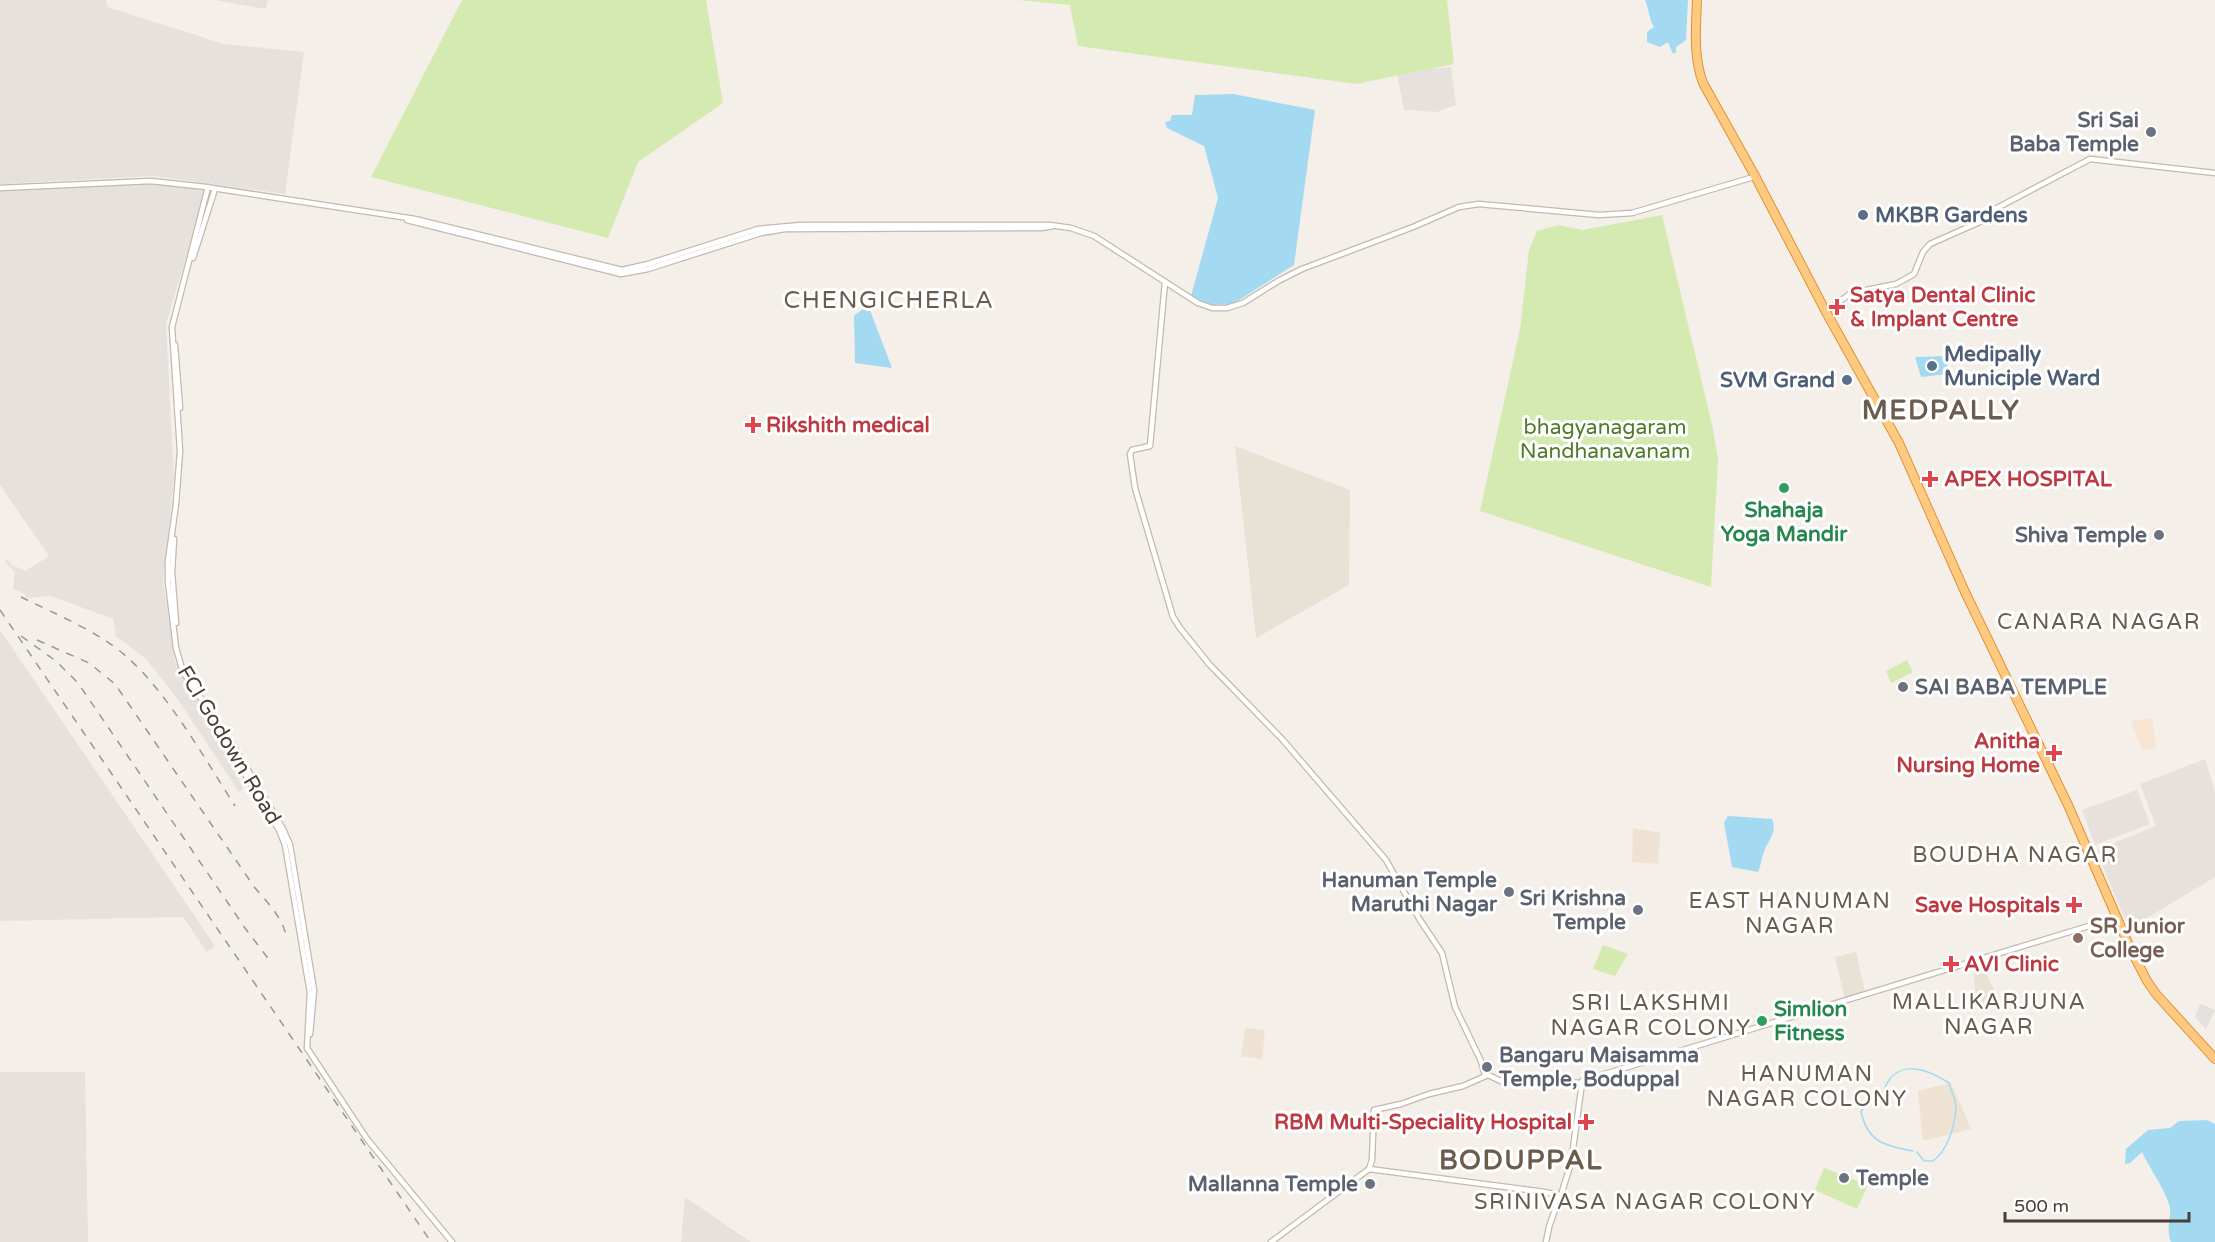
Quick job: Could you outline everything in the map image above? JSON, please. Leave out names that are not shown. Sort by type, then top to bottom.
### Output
[{"type":"highway","points":[[1699,0],[1695,45],[1698,69],[1880,404]]},
{"type":"highway","points":[[1776,214],[1826,312],[1901,440],[1936,525],[2069,805],[2139,962],[2157,988],[2215,1054]]},
{"type":"highway","points":[[2079,827],[2118,919],[2156,994],[2215,1059]]},
{"type":"street","points":[[1828,310],[1851,293],[1896,284],[1914,274],[1923,252],[1930,244],[1982,221],[1995,209],[2090,159],[2215,173]]},
{"type":"street","points":[[0,188],[142,181],[208,187],[415,219],[622,270],[768,227],[1040,224],[1071,228],[1094,236],[1198,303],[1212,308],[1227,308],[1243,303],[1274,283],[1302,269],[1459,207],[1479,204],[1599,215],[1632,213],[1756,176]]},
{"type":"street","name":"FCI Godown Road","points":[[177,388],[173,321],[208,187]]},
{"type":"street","name":"FCI Godown Road","points":[[215,189],[176,319],[180,457],[170,572],[177,656],[183,672],[212,712],[236,759],[283,838],[300,915],[310,993],[307,1048],[371,1142],[452,1242]]},
{"type":"street","points":[[1165,282],[1150,446],[1132,450],[1130,454],[1135,488],[1173,617],[1209,664],[1282,740],[1386,860],[1420,920],[1441,951],[1446,963],[1455,1007],[1481,1061],[1485,1075]]},
{"type":"street","points":[[1271,1242],[1368,1170],[1372,1160],[1374,1110],[1463,1086],[1485,1075],[1492,1075],[1503,1082],[1526,1084],[1546,1080],[1581,1083],[2118,919]]},
{"type":"street","points":[[1546,1242],[1549,1227],[1571,1166],[1581,1083]]},
{"type":"street","points":[[1368,1170],[1560,1196]]},
{"type":"shaded area","points":[[0,0],[106,0],[107,7],[224,44],[304,52],[285,194],[154,176],[0,184]]},
{"type":"shaded area","points":[[215,0],[268,0],[266,9]]},
{"type":"shaded area","points":[[1451,67],[1456,105],[1437,112],[1404,110],[1397,72]]},
{"type":"shaded area","points":[[155,183],[206,190],[166,324],[174,479],[163,581],[175,661],[220,733],[243,789],[239,792],[177,698],[146,659],[116,636],[113,619],[51,596],[25,598],[26,595],[13,588],[15,572],[5,562],[7,559],[12,565],[26,571],[49,556],[0,485],[0,191]]},
{"type":"shaded area","points":[[1235,446],[1350,490],[1349,585],[1256,638]]},
{"type":"shaded area","points":[[0,630],[215,946],[207,952],[183,917],[0,921]]},
{"type":"shaded area","points":[[2152,718],[2156,748],[2142,750],[2131,721]]},
{"type":"shaded area","points":[[2205,759],[2215,792],[2215,877],[2129,929],[2096,850],[2156,826],[2140,784]]},
{"type":"shaded area","points":[[2137,790],[2150,824],[2095,845],[2082,810]]},
{"type":"shaded area","points":[[1633,828],[1660,833],[1658,864],[1632,862]]},
{"type":"shaded area","points":[[1856,952],[1865,993],[1845,1000],[1835,957]]},
{"type":"shaded area","points":[[1982,965],[1999,999],[1977,1005],[1973,969]]},
{"type":"shaded area","points":[[2200,1004],[2215,1010],[2206,1029],[2195,1017]]},
{"type":"shaded area","points":[[1245,1028],[1265,1030],[1262,1059],[1241,1056]]},
{"type":"shaded area","points":[[0,1072],[85,1072],[88,1242],[0,1242]]},
{"type":"shaded area","points":[[1951,1083],[1971,1129],[1923,1141],[1918,1091]]},
{"type":"shaded area","points":[[685,1197],[751,1242],[681,1242]]},
{"type":"green space","points":[[462,0],[706,0],[723,103],[638,162],[608,238],[371,177]]},
{"type":"green space","points":[[1018,0],[1447,0],[1454,64],[1356,84],[1078,46],[1070,5]]},
{"type":"green space","name":"bhagyanagaram Nandhanavanam","points":[[1662,215],[1713,429],[1718,460],[1711,587],[1480,511],[1520,329],[1529,250],[1537,231],[1558,225],[1583,230]]},
{"type":"green space","points":[[1907,660],[1913,672],[1891,683],[1886,671]]},
{"type":"green space","points":[[1603,945],[1628,954],[1615,976],[1593,969]]},
{"type":"green space","points":[[1824,1168],[1868,1185],[1857,1209],[1815,1190]]},
{"type":"water","points":[[1645,0],[1688,0],[1686,40],[1676,47],[1676,52],[1673,54],[1668,42],[1660,47],[1647,42],[1647,32],[1654,27]]},
{"type":"water","points":[[1233,94],[1315,110],[1294,265],[1233,304],[1210,305],[1191,296],[1218,198],[1204,146],[1167,128],[1165,122],[1170,121],[1172,115],[1192,115],[1195,95]]},
{"type":"water","points":[[868,305],[892,368],[855,363],[854,316]]},
{"type":"water","name":"Medipally Municiple Ward","points":[[1947,356],[1948,374],[1921,377],[1915,357]]},
{"type":"water","points":[[1729,816],[1772,819],[1773,832],[1758,872],[1732,867],[1724,823]]},
{"type":"water","points":[[2207,1120],[2215,1124],[2215,1242],[2171,1242],[2169,1237],[2170,1208],[2163,1191],[2142,1152],[2130,1163],[2125,1164],[2126,1149],[2148,1130],[2170,1128],[2179,1121]]},
{"type":"waterway","points":[[1913,1151],[1879,1141],[1868,1130],[1861,1111],[1870,1102],[1881,1099],[1892,1077],[1908,1069],[1928,1072],[1949,1083],[1956,1104],[1950,1137],[1943,1151],[1933,1161],[1924,1161],[1917,1152]]},
{"type":"railway","points":[[21,597],[91,632],[128,658],[158,690],[172,709],[235,806]]},
{"type":"railway","points":[[0,610],[431,1242]]},
{"type":"railway","points":[[21,636],[56,661],[78,683],[245,928],[270,961]]},
{"type":"railway","points":[[37,640],[89,663],[115,684],[255,888],[274,911],[287,938]]},
{"type":"place","name":"Sri Sai Baba Temple","points":[[2151,132]]},
{"type":"place","name":"MKBR Gardens","points":[[1863,215]]},
{"type":"place","name":"Satya Dental Clinic & Implant Centre","points":[[1837,307]]},
{"type":"place","name":"Medipally Municiple Ward","points":[[1932,366]]},
{"type":"place","name":"SVM Grand","points":[[1847,380]]},
{"type":"place","name":"Rikshith medical","points":[[753,425]]},
{"type":"place","name":"APEX HOSPITAL","points":[[1930,479]]},
{"type":"place","name":"Shahaja Yoga Mandir","points":[[1784,488]]},
{"type":"place","name":"Shiva Temple","points":[[2159,535]]},
{"type":"place","name":"SAI BABA TEMPLE","points":[[1903,687]]},
{"type":"place","name":"Anitha Nursing Home","points":[[2054,753]]},
{"type":"place","name":"Hanuman Temple Maruthi Nagar","points":[[1509,892]]},
{"type":"place","name":"Save Hospitals","points":[[2074,905]]},
{"type":"place","name":"Sri Krishna Temple","points":[[1638,910]]},
{"type":"place","name":"SR Junior College","points":[[2078,938]]},
{"type":"place","name":"AVI Clinic","points":[[1951,964]]},
{"type":"place","name":"Simlion Fitness","points":[[1762,1021]]},
{"type":"place","name":"Bangaru Maisamma Temple, Boduppal","points":[[1487,1067]]},
{"type":"place","name":"RBM Multi-Speciality Hospital","points":[[1586,1122]]},
{"type":"place","name":"Temple","points":[[1844,1178]]},
{"type":"place","name":"Mallanna Temple","points":[[1370,1184]]},
{"type":"district","name":"CHENGICHERLA","points":[[889,300]]},
{"type":"district","name":"MEDPALLY","points":[[1941,410]]},
{"type":"district","name":"CANARA NAGAR","points":[[2099,622]]},
{"type":"district","name":"BOUDHA NAGAR","points":[[2015,855]]},
{"type":"district","name":"EAST HANUMAN NAGAR","points":[[1790,914]]},
{"type":"district","name":"MALLIKARJUNA NAGAR","points":[[1989,1014]]},
{"type":"district","name":"SRI LAKSHMI NAGAR COLONY","points":[[1651,1016]]},
{"type":"district","name":"HANUMAN NAGAR COLONY","points":[[1807,1086]]},
{"type":"district","name":"BODUPPAL","points":[[1521,1160]]},
{"type":"district","name":"SRINIVASA NAGAR COLONY","points":[[1645,1202]]}]
